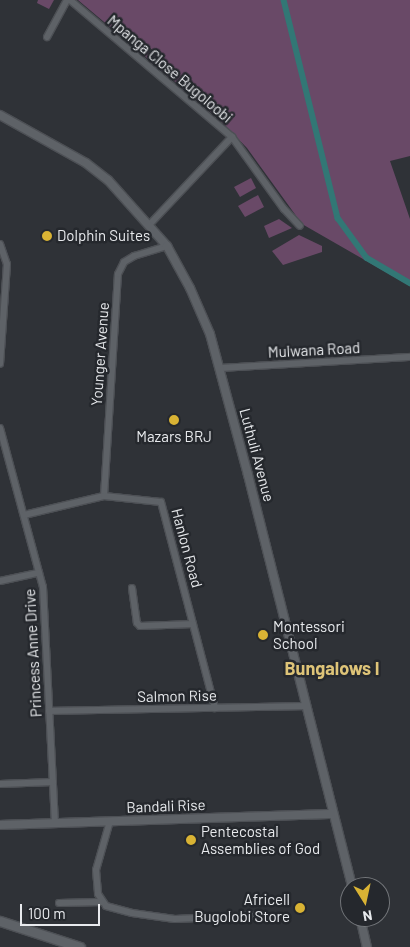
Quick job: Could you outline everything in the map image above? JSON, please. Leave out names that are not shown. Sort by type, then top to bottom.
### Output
[{"type":"main road","points":[[0,921],[80,947]]},
{"type":"street","points":[[47,36],[69,0]]},
{"type":"street","name":"Mpanga Close Bugoloobi","points":[[69,0],[232,137],[284,209],[300,226]]},
{"type":"street","name":"Luthuli Avenue","points":[[0,115],[86,163],[108,180],[150,224],[167,246],[190,288],[219,368],[350,877]]},
{"type":"street","name":"Mpanga Close Bugoloobi","points":[[150,224],[232,137]]},
{"type":"street","points":[[0,244],[7,264],[0,364]]},
{"type":"street","name":"Younger Avenue","points":[[104,496],[118,274],[124,262],[134,256],[167,246]]},
{"type":"street","name":"Mulwana Road","points":[[219,368],[410,358]]},
{"type":"street","name":"Princess Anne Drive","points":[[0,428],[44,598],[55,823]]},
{"type":"street","name":"Hanlon Road","points":[[24,515],[104,496],[161,502],[215,708]]},
{"type":"street","points":[[0,581],[39,573]]},
{"type":"street","points":[[132,588],[137,623],[140,626],[193,624]]},
{"type":"street","name":"Salmon Rise","points":[[49,711],[306,706]]},
{"type":"street","points":[[0,784],[53,782]]},
{"type":"street","name":"Bandali Rise","points":[[0,825],[334,814]]},
{"type":"street","points":[[102,902],[98,894],[97,862],[110,822]]},
{"type":"street","points":[[59,903],[102,902],[114,909],[156,917],[263,915]]},
{"type":"street","points":[[362,927],[367,947]]},
{"type":"shaded area","points":[[38,0],[54,0],[49,9],[37,3]]},
{"type":"shaded area","points":[[78,0],[410,0],[410,156],[390,161],[410,219],[410,286],[302,224],[247,148],[218,118]],"holes":[[[127,31],[149,47],[169,66],[153,55]]]},
{"type":"shaded area","points":[[251,178],[256,188],[240,197],[234,187]]},
{"type":"shaded area","points":[[258,195],[264,207],[245,217],[238,206]]},
{"type":"shaded area","points":[[279,219],[292,228],[269,238],[264,226]]},
{"type":"shaded area","points":[[299,235],[322,246],[322,252],[283,265],[272,251]]},
{"type":"waterway","points":[[284,0],[338,218],[367,258],[410,283]]},
{"type":"place","name":"Dolphin Suites","points":[[47,236]]},
{"type":"place","name":"Mazars BRJ","points":[[174,420]]},
{"type":"place","name":"Montessori School","points":[[263,635]]},
{"type":"place","name":"Pentecostal Assemblies of God","points":[[191,840]]},
{"type":"place","name":"Africell Bugolobi Store","points":[[300,908]]},
{"type":"district","name":"Bungalows I","points":[[332,668]]}]
